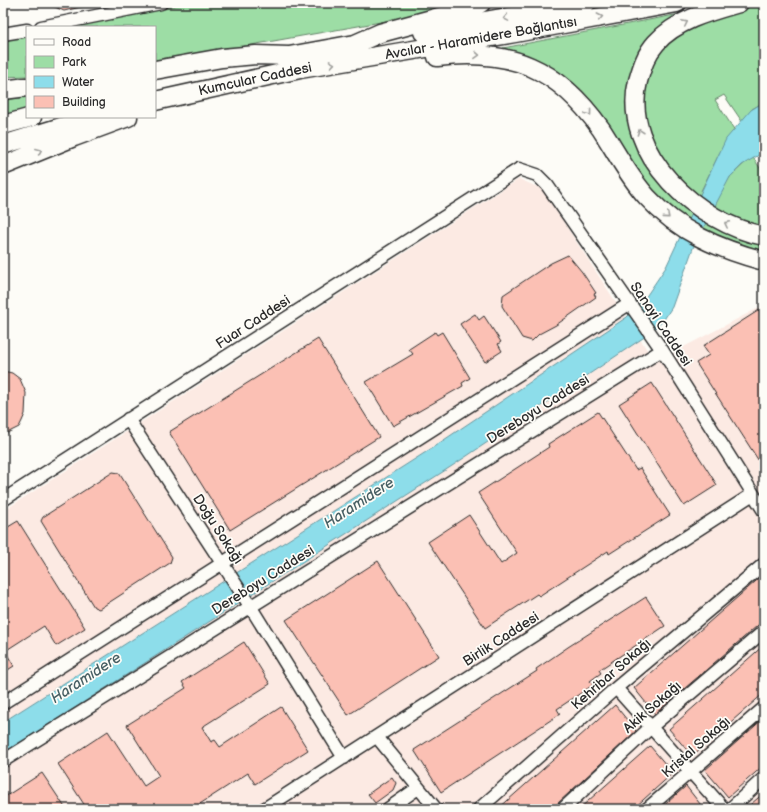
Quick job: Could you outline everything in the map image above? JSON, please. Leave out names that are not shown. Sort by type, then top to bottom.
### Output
[{"type":"highway","points":[[355,52],[380,33],[458,12],[481,3]]},
{"type":"highway","name":"Avcılar - Haramidere Bağlantısı","points":[[355,52],[586,3]]},
{"type":"highway","name":"Avcılar - Haramidere Bağlantısı","points":[[355,52],[515,33],[677,3]]},
{"type":"highway","points":[[740,3],[688,21],[676,27],[657,42],[646,57],[641,70],[635,102],[636,118],[646,146],[654,161],[679,190],[707,213],[726,224],[743,232],[764,236]]},
{"type":"highway","points":[[156,95],[198,72],[289,56],[355,52],[386,63],[451,55],[491,55],[509,59],[542,72],[562,84],[586,109],[633,180],[663,213],[692,234],[732,252],[764,261]]},
{"type":"highway","name":"Kumcular Caddesi","points":[[156,96],[300,69],[355,52]]},
{"type":"highway","points":[[156,70],[222,58],[256,54],[289,56]]},
{"type":"highway","points":[[3,85],[26,86]]},
{"type":"highway","points":[[3,90],[26,86]]},
{"type":"highway","points":[[3,125],[28,118]]},
{"type":"highway","points":[[3,145],[90,118]]},
{"type":"highway","points":[[3,166],[125,118]]},
{"type":"street","points":[[46,26],[161,3]]},
{"type":"street","points":[[3,34],[26,30]]},
{"type":"street","name":"Sanayi Caddesi","points":[[519,169],[537,175],[547,185],[662,350],[764,511]]},
{"type":"street","name":"Fuar Caddesi","points":[[3,500],[519,169]]},
{"type":"street","points":[[3,703],[629,304]]},
{"type":"street","name":"Dereboyu Caddesi","points":[[3,761],[662,350]]},
{"type":"street","name":"Doğu Sokağı","points":[[128,419],[250,606],[344,758]]},
{"type":"street","name":"Birlik Caddesi","points":[[264,809],[753,494]]},
{"type":"street","name":"Kehribar Sokağı","points":[[479,809],[616,688],[764,564]]},
{"type":"street","name":"Akik Sokağı","points":[[563,809],[651,727],[764,631]]},
{"type":"street","points":[[616,688],[724,809]]},
{"type":"street","name":"Kristal Sokağı","points":[[647,809],[764,708]]},
{"type":"street","points":[[377,737],[436,809]]},
{"type":"street","points":[[730,809],[764,778]]},
{"type":"street","points":[[388,809],[418,788]]},
{"type":"shaded area","points":[[519,179],[542,189],[655,362],[764,305],[764,809],[3,809],[3,511]]},
{"type":"green space","points":[[189,3],[454,3],[439,11],[156,62],[156,26],[71,26]]},
{"type":"green space","points":[[764,3],[764,102],[752,109],[743,123],[724,95],[715,100],[739,137],[720,152],[701,191],[716,199],[730,177],[752,156],[764,174],[764,228],[722,214],[682,185],[658,152],[644,120],[646,69],[657,52],[683,30],[721,13]]},
{"type":"green space","points":[[680,14],[656,33],[632,75],[646,159],[764,244],[764,254],[703,231],[681,218],[657,195],[595,105],[581,90],[559,72],[536,60],[503,48]]},
{"type":"green space","points":[[26,35],[26,76],[3,77],[3,39]]},
{"type":"green space","points":[[26,97],[26,109],[3,116],[3,100]]},
{"type":"water","name":"Haramidere","points":[[764,102],[764,152],[742,165],[730,177],[693,248],[672,307],[663,321],[643,338],[452,466],[3,754],[3,722],[426,452],[627,317],[645,298],[666,267],[726,139],[751,110]]},
{"type":"building","points":[[46,3],[85,3],[85,6],[64,11]]},
{"type":"building","points":[[568,255],[596,293],[594,294],[596,297],[556,325],[539,334],[532,341],[522,338],[502,306],[503,295],[551,263]]},
{"type":"building","points":[[764,307],[764,469],[696,363],[709,355],[703,346]]},
{"type":"building","points":[[475,314],[479,320],[484,316],[501,342],[498,344],[502,351],[485,362],[460,324]]},
{"type":"building","points":[[435,332],[437,335],[442,332],[470,378],[462,383],[463,386],[393,426],[366,382],[413,354],[409,349]]},
{"type":"building","points":[[318,339],[379,437],[230,530],[169,432]]},
{"type":"building","points":[[3,371],[12,373],[20,379],[26,393],[25,414],[19,427],[3,435]]},
{"type":"building","points":[[652,383],[717,485],[684,506],[619,404]]},
{"type":"building","points":[[598,412],[636,470],[640,468],[670,515],[609,554],[608,551],[539,596],[537,594],[485,628],[428,542],[469,515],[501,564],[517,553],[478,493],[549,447],[548,444]]},
{"type":"building","points":[[113,472],[119,473],[172,557],[170,563],[99,609],[94,607],[41,521],[43,517]]},
{"type":"building","points":[[18,521],[85,628],[56,646],[44,626],[5,651],[14,666],[3,673],[3,530]]},
{"type":"building","points":[[378,561],[439,656],[348,715],[286,620]]},
{"type":"building","points":[[764,574],[764,620],[655,714],[634,688]]},
{"type":"building","points":[[646,597],[665,626],[599,670],[601,673],[590,681],[593,685],[557,709],[560,714],[441,792],[414,750],[537,671],[536,669],[568,647]]},
{"type":"building","points":[[244,642],[270,684],[202,727],[211,742],[215,740],[220,747],[281,707],[308,750],[255,784],[248,773],[192,809],[87,809],[58,764],[108,731],[144,786],[159,776],[127,725],[186,688],[182,682]]},
{"type":"building","points":[[764,645],[764,693],[692,756],[669,729]]},
{"type":"building","points":[[615,705],[636,731],[552,809],[498,809]]},
{"type":"building","points":[[764,718],[764,765],[728,797],[705,770]]},
{"type":"building","points":[[650,746],[673,773],[633,809],[579,809]]},
{"type":"building","points":[[42,773],[66,809],[5,809],[3,806],[3,798]]},
{"type":"building","points":[[392,777],[396,783],[393,790],[375,803],[368,794]]},
{"type":"building","points":[[686,786],[704,809],[660,809]]},
{"type":"building","points":[[764,793],[764,809],[745,809]]}]
